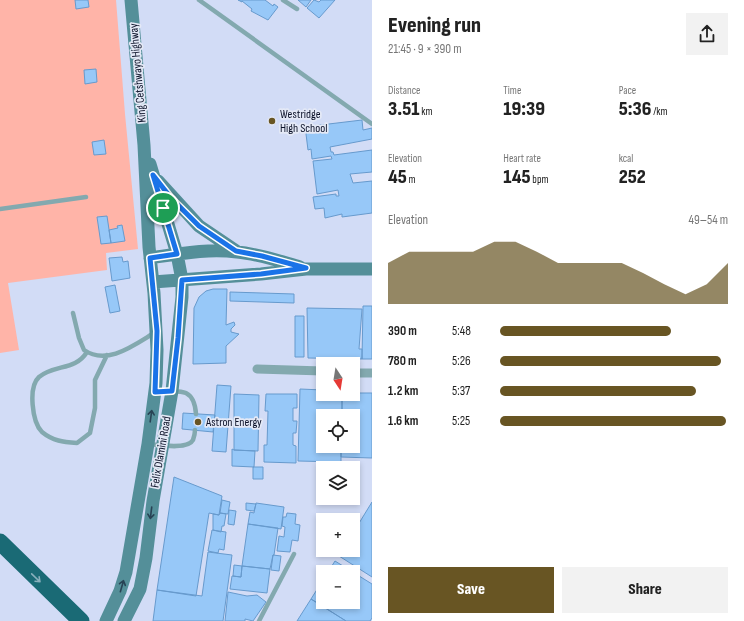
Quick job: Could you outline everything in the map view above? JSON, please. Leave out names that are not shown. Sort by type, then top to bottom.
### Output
[{"type":"highway","points":[[0,542],[81,621]]},
{"type":"main road","name":"King Cetshwayo Highway","points":[[131,0],[144,145],[150,258],[153,282]]},
{"type":"main road","name":"King Cetshwayo Highway","points":[[144,145],[177,254],[182,280]]},
{"type":"main road","points":[[153,175],[171,198],[199,226],[236,251]]},
{"type":"main road","points":[[150,258],[206,251],[236,251],[262,256],[306,268]]},
{"type":"main road","points":[[153,282],[261,274],[306,268],[372,269]]},
{"type":"main road","name":"Felix Dlamini Road","points":[[124,621],[140,589],[172,391],[178,338],[182,280]]},
{"type":"main road","name":"Felix Dlamini Road","points":[[106,621],[120,591],[126,572],[148,444],[155,392],[157,331],[153,282]]},
{"type":"main road","points":[[135,621],[140,589]]},
{"type":"street","points":[[257,369],[316,371]]},
{"type":"street","points":[[360,373],[372,373]]},
{"type":"lane","points":[[199,0],[372,124]]},
{"type":"lane","points":[[283,0],[297,9]]},
{"type":"lane","points":[[0,209],[86,197]]},
{"type":"lane","points":[[73,313],[78,338],[84,350],[96,356],[128,350],[157,331]]},
{"type":"lane","points":[[87,352],[82,360],[75,364],[61,368],[39,378],[32,392],[33,411],[41,431],[57,442],[76,443],[90,433],[95,408],[95,380],[107,355]]},
{"type":"lane","points":[[155,392],[186,392],[191,395],[195,402],[196,414]]},
{"type":"lane","points":[[148,444],[184,446],[190,444],[193,440],[195,430]]},
{"type":"lane","points":[[259,621],[294,554]]},
{"type":"shaded area","points":[[0,0],[116,0],[138,249],[106,253],[107,270],[8,283],[19,350],[0,353]]},
{"type":"building","points":[[75,0],[88,0],[89,7],[76,9]]},
{"type":"building","points":[[238,0],[265,0],[273,6],[274,4],[278,7],[268,20],[251,11],[252,9],[242,1]]},
{"type":"building","points":[[298,0],[311,0],[306,7]]},
{"type":"building","points":[[314,0],[319,2],[321,0],[335,0],[319,18],[307,8]]},
{"type":"building","points":[[96,69],[97,82],[85,84],[84,70]]},
{"type":"building","points":[[362,120],[363,130],[372,128],[372,139],[330,147],[331,152],[333,152],[334,155],[372,150],[372,172],[350,174],[353,183],[372,181],[372,213],[342,217],[342,214],[325,218],[324,208],[315,209],[313,197],[336,194],[336,196],[339,196],[338,190],[317,194],[313,161],[332,159],[331,156],[312,159],[311,149],[308,150],[306,134],[312,126]]},
{"type":"building","points":[[104,140],[106,154],[94,155],[92,142]]},
{"type":"building","points":[[107,216],[111,243],[101,244],[97,217]]},
{"type":"building","points":[[122,225],[125,241],[111,243],[109,230],[118,228],[117,226]]},
{"type":"building","points":[[122,257],[123,262],[128,261],[130,278],[112,281],[109,258]]},
{"type":"building","points":[[115,285],[120,311],[110,313],[105,287]]},
{"type":"building","points":[[213,289],[227,289],[226,325],[234,322],[235,325],[231,329],[231,332],[239,334],[226,346],[226,363],[193,364],[194,308],[199,297],[206,291]]},
{"type":"building","points":[[230,292],[294,294],[294,303],[230,301]]},
{"type":"building","points":[[363,306],[372,306],[372,359],[362,359]]},
{"type":"building","points":[[307,308],[362,309],[359,349],[362,349],[362,359],[360,359],[360,357],[308,358]]},
{"type":"building","points":[[295,316],[304,316],[304,357],[295,357]]},
{"type":"building","points":[[217,385],[231,386],[226,452],[212,451]]},
{"type":"building","points":[[300,389],[316,390],[316,401],[342,401],[342,409],[316,409],[316,453],[341,453],[341,461],[298,461]]},
{"type":"building","points":[[360,393],[372,393],[372,458],[341,457],[341,453],[360,453],[360,409],[342,409],[342,401],[360,401]]},
{"type":"building","points":[[234,394],[259,395],[258,451],[234,450]]},
{"type":"building","points":[[266,394],[297,394],[297,408],[293,408],[293,421],[297,421],[296,433],[293,433],[293,445],[296,446],[296,463],[264,462],[264,445],[267,445],[268,411],[265,411]]},
{"type":"building","points":[[183,413],[215,415],[213,432],[182,429]]},
{"type":"building","points":[[232,449],[255,451],[254,467],[232,466]]},
{"type":"building","points":[[253,467],[263,467],[263,479],[253,479]]},
{"type":"building","points":[[174,477],[222,496],[219,515],[209,513],[196,596],[157,590]]},
{"type":"building","points":[[222,500],[230,502],[228,514],[220,513]]},
{"type":"building","points":[[372,502],[372,577],[360,569],[360,565],[353,565],[341,557],[360,557],[360,522]]},
{"type":"building","points":[[246,503],[256,504],[254,511],[246,510]]},
{"type":"building","points":[[256,503],[284,507],[281,529],[248,524],[250,512],[254,513]]},
{"type":"building","points":[[229,510],[236,511],[234,525],[228,524]]},
{"type":"building","points":[[220,513],[226,514],[224,526],[222,526],[221,532],[213,530],[213,514],[219,515]]},
{"type":"building","points":[[287,513],[296,514],[295,524],[300,525],[298,541],[292,540],[290,552],[277,551],[279,536],[284,537],[285,527],[282,526],[283,517],[286,517]]},
{"type":"building","points":[[248,524],[278,528],[274,555],[270,569],[242,566]]},
{"type":"building","points":[[212,530],[226,532],[224,550],[219,549],[218,553],[208,551]]},
{"type":"building","points":[[208,552],[232,555],[223,621],[153,621],[157,590],[202,596]]},
{"type":"building","points":[[273,555],[281,556],[279,571],[271,570]]},
{"type":"building","points":[[335,561],[342,565],[332,565]]},
{"type":"building","points":[[234,565],[242,566],[241,577],[233,576]]},
{"type":"building","points":[[242,566],[270,569],[267,593],[230,589],[232,576],[241,577]]},
{"type":"building","points":[[360,576],[372,584],[372,618],[370,621],[346,621],[327,609],[360,609]]},
{"type":"building","points":[[316,591],[316,602],[311,599]]},
{"type":"building","points":[[228,592],[247,596],[257,595],[266,602],[253,621],[245,619],[245,621],[225,621]]},
{"type":"building","points":[[311,599],[316,602],[316,609],[327,609],[346,621],[297,621]]},
{"type":"place","name":"Westridge High School","points":[[272,121]]},
{"type":"place","name":"Astron Energy","points":[[198,422]]},
{"type":"route","points":[[153,175],[188,217],[236,251],[262,256],[306,268],[261,274],[182,280],[182,297],[172,391],[155,392],[157,331],[150,258],[177,254],[163,208],[153,175]]}]
